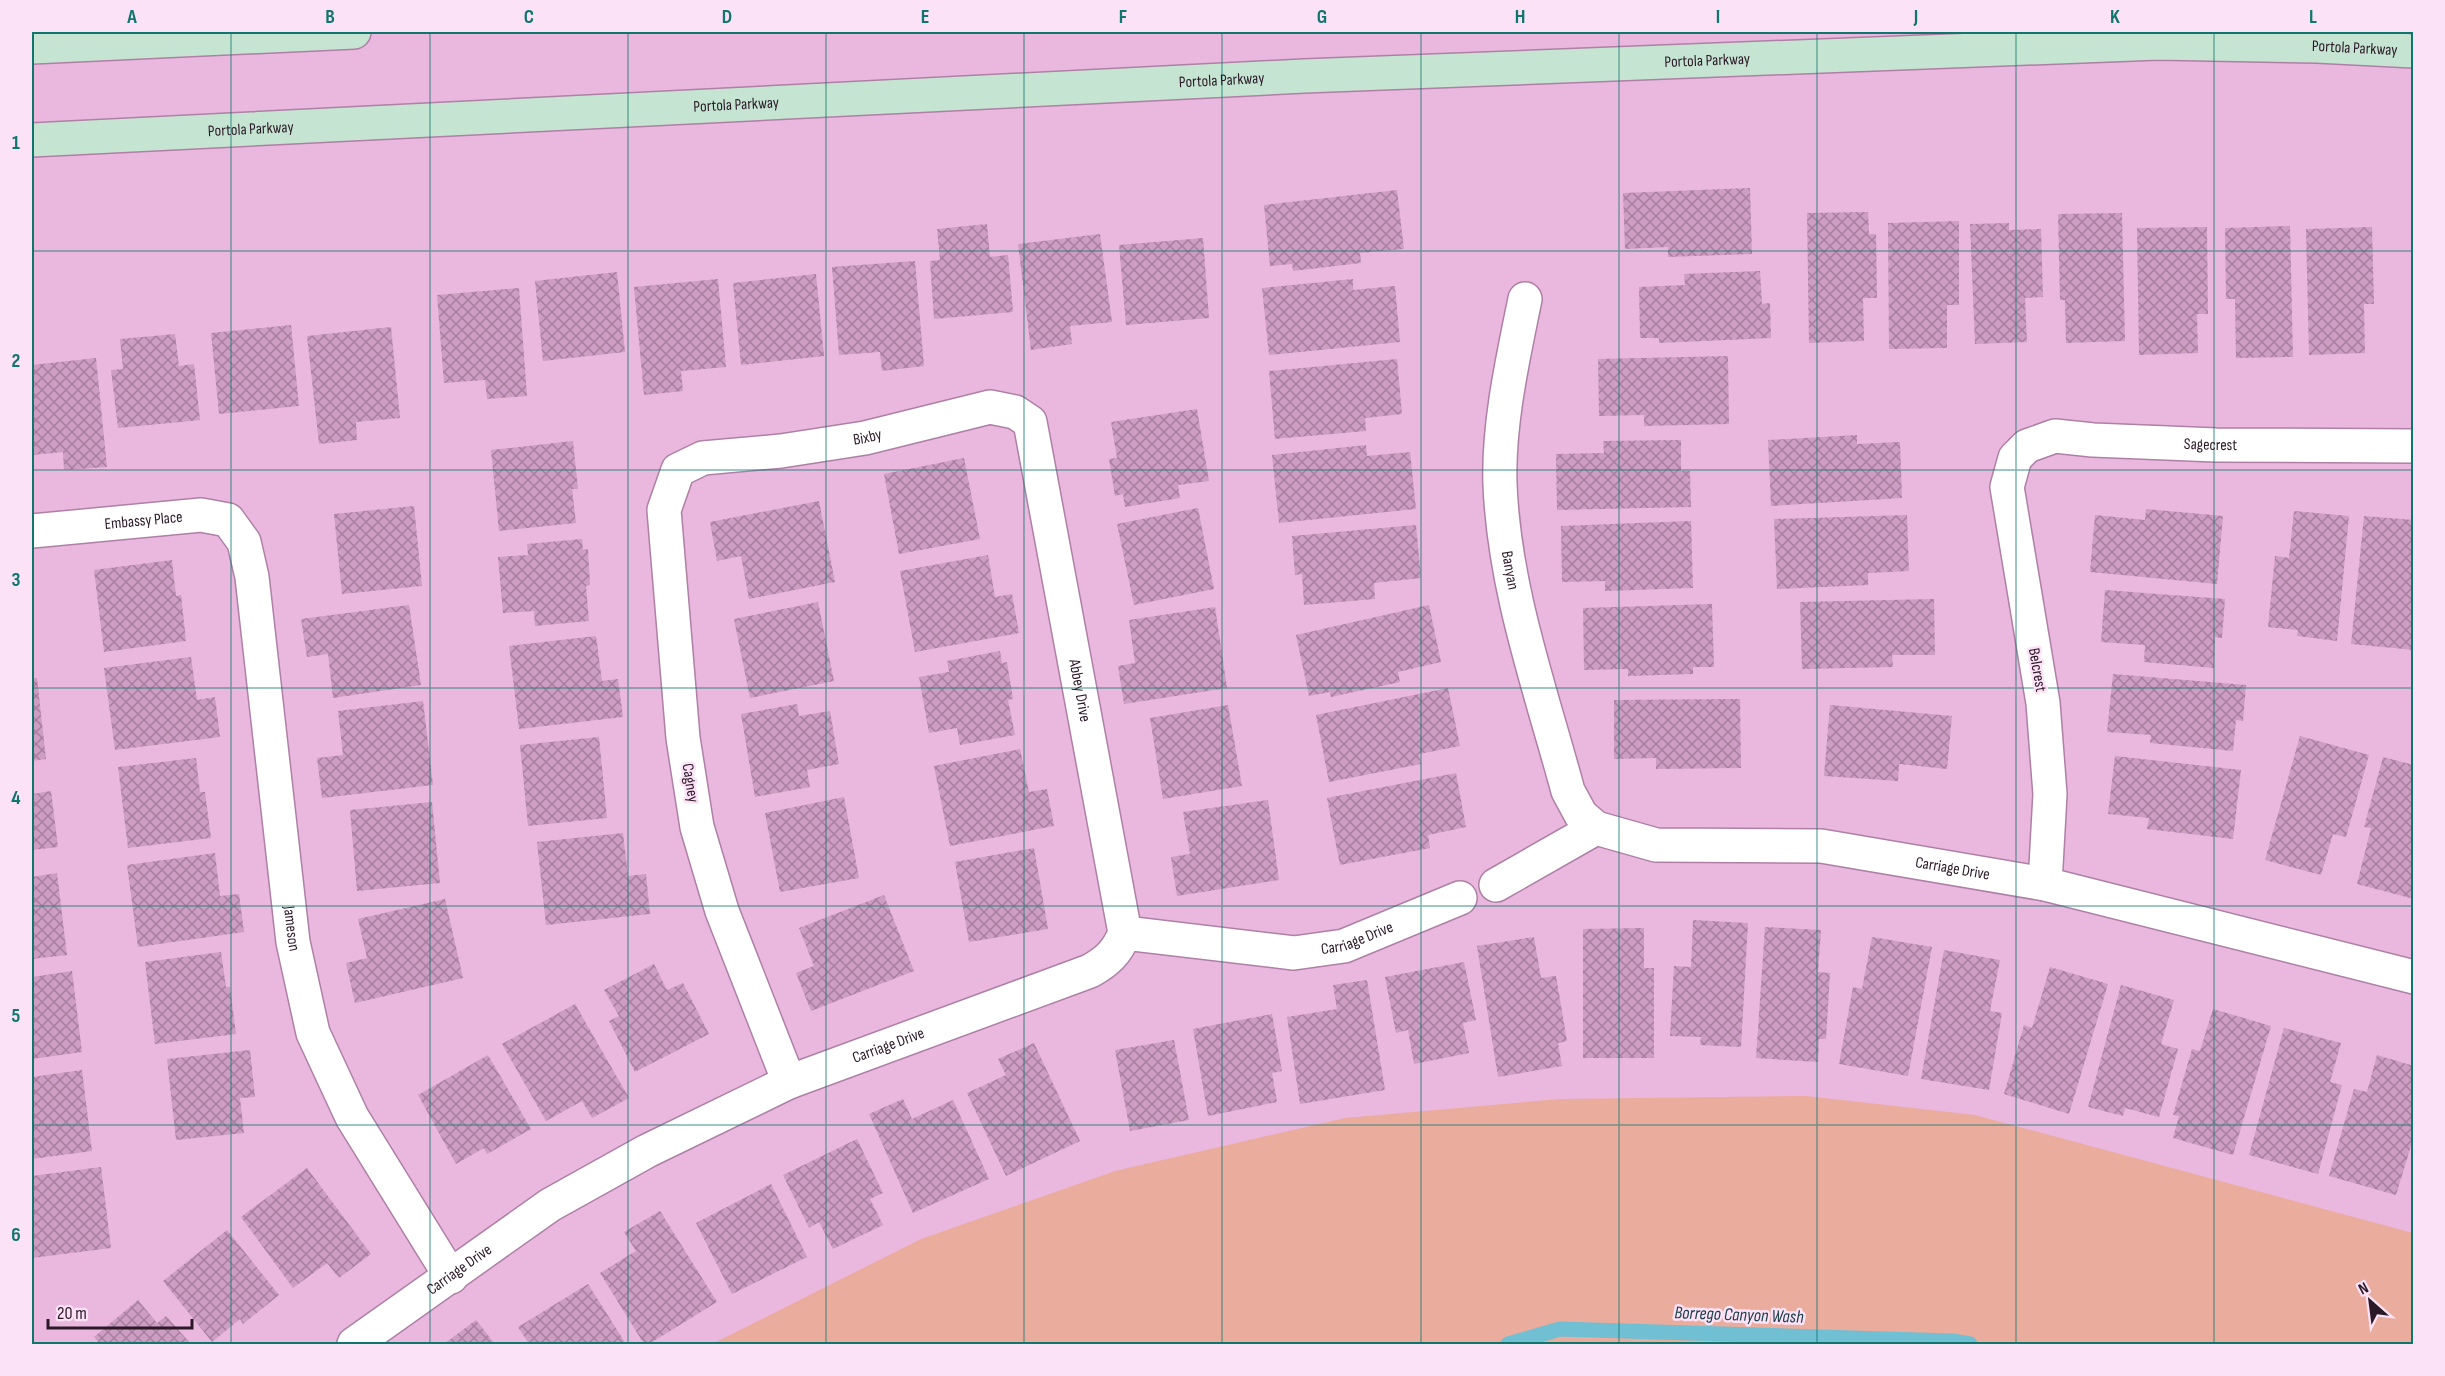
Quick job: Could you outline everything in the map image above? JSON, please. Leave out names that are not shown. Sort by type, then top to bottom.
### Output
[{"type":"main road","points":[[32,47],[354,32]]},
{"type":"main road","name":"Portola Parkway","points":[[32,140],[1304,76],[2158,43],[2317,46],[2414,51]]},
{"type":"street","name":"Banyan","points":[[1525,299],[1512,363],[1501,449],[1500,483],[1507,557],[1514,595],[1568,791],[1581,815],[1596,828]]},
{"type":"street","name":"Bixby","points":[[678,470],[703,458],[781,451],[865,438],[990,407],[1014,412],[1030,422],[1036,447]]},
{"type":"street","name":"Sagecrest","points":[[2015,458],[2027,446],[2055,436],[2093,440],[2216,445],[2414,446]]},
{"type":"street","name":"Abbey Drive","points":[[1036,447],[1125,933]]},
{"type":"street","name":"Belcrest","points":[[2015,458],[2007,487],[2043,703],[2050,794],[2045,884]]},
{"type":"street","name":"Cagney","points":[[678,470],[664,510],[683,738],[697,827],[722,911],[789,1082]]},
{"type":"street","name":"Embassy Place","points":[[32,531],[201,515],[228,520],[244,542]]},
{"type":"street","name":"Jameson","points":[[244,542],[252,577],[293,942],[313,1033],[352,1117],[451,1276]]},
{"type":"street","name":"Carriage Drive","points":[[1596,828],[1656,845],[1821,846],[2045,884],[2414,977]]},
{"type":"street","points":[[1496,885],[1596,828]]},
{"type":"street","name":"Carriage Drive","points":[[354,1344],[550,1205],[647,1151],[789,1082],[1090,971],[1118,949],[1125,933],[1294,953],[1344,946],[1460,898]]},
{"type":"shaded area","points":[[1806,1096],[1975,1115],[2413,1233],[2413,1344],[712,1344],[921,1239],[1115,1171],[1345,1118],[1559,1099]]},
{"type":"building","points":[[1750,188],[1752,254],[1668,257],[1668,247],[1625,249],[1623,193]]},
{"type":"building","points":[[1397,190],[1404,249],[1360,253],[1361,263],[1293,271],[1292,264],[1270,266],[1264,205]]},
{"type":"building","points":[[1868,212],[1869,234],[1876,234],[1877,298],[1863,298],[1864,341],[1809,343],[1807,213]]},
{"type":"building","points":[[2122,213],[2125,341],[2066,343],[2065,300],[2060,300],[2058,214]]},
{"type":"building","points":[[1959,221],[1959,305],[1947,305],[1947,348],[1889,349],[1888,223]]},
{"type":"building","points":[[2009,223],[2009,230],[2041,229],[2043,297],[2025,298],[2027,342],[1975,344],[1970,224]]},
{"type":"building","points":[[987,224],[990,257],[1008,255],[1013,312],[934,319],[930,261],[940,260],[937,229]]},
{"type":"building","points":[[2290,226],[2293,357],[2236,358],[2235,299],[2226,299],[2225,228]]},
{"type":"building","points":[[2207,227],[2208,314],[2197,314],[2198,353],[2139,355],[2137,228]]},
{"type":"building","points":[[2372,227],[2374,304],[2364,304],[2365,353],[2309,355],[2306,229]]},
{"type":"building","points":[[1100,234],[1112,322],[1070,326],[1072,344],[1031,350],[1018,244]]},
{"type":"building","points":[[1203,238],[1209,318],[1126,325],[1119,245]]},
{"type":"building","points":[[915,261],[924,366],[882,371],[880,352],[839,355],[832,267]]},
{"type":"building","points":[[1760,271],[1762,304],[1770,303],[1771,338],[1659,343],[1659,338],[1640,338],[1639,287],[1685,285],[1684,274]]},
{"type":"building","points":[[617,272],[625,352],[543,361],[535,281]]},
{"type":"building","points":[[816,274],[824,356],[741,365],[733,283]]},
{"type":"building","points":[[718,279],[726,367],[681,371],[683,391],[644,395],[634,287]]},
{"type":"building","points":[[1353,279],[1353,290],[1395,286],[1400,342],[1269,355],[1262,288]]},
{"type":"building","points":[[519,288],[527,396],[487,399],[485,380],[444,383],[437,295]]},
{"type":"building","points":[[291,325],[299,406],[219,414],[211,333]]},
{"type":"building","points":[[391,327],[400,418],[356,422],[357,440],[319,444],[307,336]]},
{"type":"building","points":[[175,334],[179,366],[194,364],[200,420],[118,428],[111,370],[123,369],[120,339]]},
{"type":"building","points":[[1728,356],[1729,424],[1644,426],[1644,415],[1599,416],[1598,359]]},
{"type":"building","points":[[96,358],[107,467],[64,470],[63,452],[32,455],[32,365]]},
{"type":"building","points":[[1397,359],[1402,414],[1365,418],[1366,431],[1275,439],[1269,371]]},
{"type":"building","points":[[1197,409],[1209,481],[1178,485],[1180,498],[1125,507],[1123,494],[1115,496],[1109,459],[1117,458],[1111,422]]},
{"type":"building","points":[[1857,435],[1857,444],[1900,442],[1902,498],[1771,506],[1768,440]]},
{"type":"building","points":[[1681,440],[1681,471],[1690,471],[1691,507],[1557,510],[1556,454],[1604,453],[1603,441]]},
{"type":"building","points":[[573,441],[578,489],[572,489],[576,523],[499,531],[491,450]]},
{"type":"building","points":[[1366,445],[1367,456],[1410,452],[1416,509],[1279,523],[1272,455]]},
{"type":"building","points":[[964,458],[980,539],[899,554],[884,474]]},
{"type":"building","points":[[819,501],[835,582],[749,599],[741,556],[717,561],[710,522]]},
{"type":"building","points":[[414,506],[422,586],[342,594],[334,514]]},
{"type":"building","points":[[1198,508],[1214,589],[1134,605],[1117,524]]},
{"type":"building","points":[[2146,509],[2223,516],[2217,584],[2090,572],[2095,515],[2145,520]]},
{"type":"building","points":[[2294,511],[2349,516],[2337,641],[2297,636],[2298,630],[2268,627],[2275,556],[2289,558]]},
{"type":"building","points":[[1907,515],[1909,571],[1868,573],[1868,585],[1777,589],[1774,519]]},
{"type":"building","points":[[2364,516],[2414,520],[2414,650],[2351,644]]},
{"type":"building","points":[[1691,521],[1693,588],[1605,591],[1605,581],[1562,582],[1561,526]]},
{"type":"building","points":[[1416,525],[1421,578],[1374,583],[1375,599],[1304,605],[1302,574],[1295,575],[1292,536]]},
{"type":"building","points":[[582,539],[583,550],[588,549],[590,585],[586,586],[589,621],[535,626],[534,611],[503,613],[498,557],[528,555],[527,544]]},
{"type":"building","points":[[988,555],[995,597],[1012,594],[1019,633],[915,652],[900,571]]},
{"type":"building","points":[[172,560],[176,596],[181,595],[186,641],[104,652],[94,570]]},
{"type":"building","points":[[2105,590],[2225,599],[2222,638],[2215,637],[2214,668],[2144,662],[2145,645],[2101,642]]},
{"type":"building","points":[[1934,599],[1935,655],[1892,655],[1893,667],[1802,669],[1800,602]]},
{"type":"building","points":[[818,602],[834,681],[750,698],[734,619]]},
{"type":"building","points":[[1712,604],[1714,667],[1693,667],[1693,674],[1628,676],[1628,669],[1584,670],[1583,608]]},
{"type":"building","points":[[409,605],[421,685],[333,698],[328,654],[307,657],[301,619]]},
{"type":"building","points":[[1429,605],[1441,662],[1398,672],[1400,682],[1331,697],[1330,692],[1309,696],[1296,635]]},
{"type":"building","points":[[1215,607],[1227,688],[1124,704],[1118,666],[1135,663],[1129,620]]},
{"type":"building","points":[[596,636],[602,681],[618,679],[623,717],[519,729],[509,646]]},
{"type":"building","points":[[1000,651],[1002,663],[1007,662],[1013,699],[1008,700],[1015,735],[960,745],[957,728],[929,733],[919,677],[949,672],[947,661]]},
{"type":"building","points":[[191,657],[197,700],[215,697],[220,737],[115,750],[104,668]]},
{"type":"building","points":[[2113,674],[2246,685],[2243,721],[2236,720],[2233,751],[2150,743],[2151,735],[2107,732]]},
{"type":"building","points":[[32,678],[37,678],[46,759],[32,761]]},
{"type":"building","points":[[1448,688],[1460,746],[1419,754],[1421,764],[1329,782],[1316,715]]},
{"type":"building","points":[[1740,699],[1741,768],[1656,769],[1656,758],[1614,759],[1614,700]]},
{"type":"building","points":[[423,701],[433,785],[322,798],[317,758],[343,755],[338,711]]},
{"type":"building","points":[[797,704],[799,716],[830,711],[839,764],[807,770],[810,787],[755,797],[741,714]]},
{"type":"building","points":[[1228,705],[1242,786],[1163,799],[1150,718]]},
{"type":"building","points":[[1830,705],[1952,716],[1947,769],[1899,764],[1898,781],[1824,776]]},
{"type":"building","points":[[2300,736],[2369,755],[2346,837],[2333,834],[2321,875],[2265,860]]},
{"type":"building","points":[[599,737],[607,818],[528,826],[520,745]]},
{"type":"building","points":[[1020,749],[1029,792],[1047,789],[1054,826],[950,846],[934,766]]},
{"type":"building","points":[[2115,756],[2241,770],[2233,839],[2147,829],[2149,818],[2108,814]]},
{"type":"building","points":[[2383,757],[2414,765],[2414,899],[2357,884],[2371,828],[2364,827]]},
{"type":"building","points":[[196,758],[200,792],[205,792],[211,838],[128,848],[118,767]]},
{"type":"building","points":[[1456,773],[1466,827],[1428,835],[1430,848],[1340,865],[1327,798]]},
{"type":"building","points":[[51,791],[58,847],[32,850],[32,794]]},
{"type":"building","points":[[844,797],[859,878],[780,892],[765,813]]},
{"type":"building","points":[[1268,800],[1279,880],[1177,896],[1171,857],[1190,854],[1183,812]]},
{"type":"building","points":[[432,802],[440,883],[357,891],[350,810]]},
{"type":"building","points":[[623,833],[628,876],[646,874],[650,914],[546,925],[537,842]]},
{"type":"building","points":[[1034,848],[1048,929],[969,942],[955,862]]},
{"type":"building","points":[[215,853],[220,896],[239,894],[244,932],[138,947],[127,865]]},
{"type":"building","points":[[57,873],[67,955],[32,959],[32,877]]},
{"type":"building","points":[[884,895],[914,971],[811,1011],[796,973],[814,966],[799,928]]},
{"type":"building","points":[[445,899],[463,978],[355,1003],[346,963],[367,958],[358,919]]},
{"type":"building","points":[[1693,920],[1748,923],[1741,1047],[1700,1045],[1701,1037],[1670,1036],[1674,966],[1691,967]]},
{"type":"building","points":[[1765,927],[1821,930],[1818,972],[1830,973],[1826,1039],[1819,1039],[1818,1062],[1756,1058]]},
{"type":"building","points":[[1644,928],[1644,968],[1654,968],[1654,1058],[1583,1058],[1583,929]]},
{"type":"building","points":[[1534,937],[1541,978],[1556,976],[1567,1041],[1558,1043],[1562,1066],[1498,1077],[1477,946]]},
{"type":"building","points":[[1872,937],[1932,947],[1908,1076],[1839,1064],[1853,987],[1862,989]]},
{"type":"building","points":[[1944,950],[2000,960],[1990,1011],[2002,1013],[1989,1090],[1921,1079]]},
{"type":"building","points":[[221,952],[226,987],[230,987],[236,1034],[155,1044],[145,962]]},
{"type":"building","points":[[1464,962],[1476,1020],[1463,1023],[1469,1053],[1414,1064],[1408,1030],[1396,1033],[1385,977]]},
{"type":"building","points":[[654,964],[667,990],[683,983],[709,1034],[635,1072],[609,1021],[619,1016],[604,990]]},
{"type":"building","points":[[2050,967],[2108,984],[2069,1114],[2004,1094],[2024,1025],[2032,1028]]},
{"type":"building","points":[[72,971],[82,1052],[32,1059],[32,977]]},
{"type":"building","points":[[1367,980],[1385,1090],[1300,1104],[1287,1017],[1337,1009],[1333,985]]},
{"type":"building","points":[[2121,985],[2174,1000],[2161,1044],[2178,1049],[2159,1117],[2125,1108],[2123,1116],[2088,1107]]},
{"type":"building","points":[[575,1004],[629,1098],[592,1118],[582,1101],[546,1121],[502,1044]]},
{"type":"building","points":[[2213,1009],[2271,1026],[2233,1155],[2173,1138],[2179,1116],[2173,1115],[2192,1049],[2200,1051]]},
{"type":"building","points":[[1272,1014],[1282,1071],[1272,1073],[1277,1102],[1208,1116],[1193,1029]]},
{"type":"building","points":[[2284,1028],[2341,1043],[2330,1082],[2342,1085],[2318,1174],[2249,1155]]},
{"type":"building","points":[[1174,1040],[1189,1120],[1130,1131],[1115,1050]]},
{"type":"building","points":[[1034,1043],[1080,1141],[1006,1176],[967,1093],[1006,1075],[998,1059]]},
{"type":"building","points":[[250,1050],[255,1097],[240,1098],[244,1133],[176,1140],[167,1059]]},
{"type":"building","points":[[488,1055],[531,1129],[487,1154],[484,1148],[456,1164],[418,1095]]},
{"type":"building","points":[[2377,1055],[2414,1066],[2414,1136],[2396,1195],[2329,1176],[2354,1089],[2367,1092]]},
{"type":"building","points":[[82,1070],[92,1151],[32,1159],[32,1077]]},
{"type":"building","points":[[903,1099],[912,1119],[953,1100],[989,1179],[913,1213],[869,1114]]},
{"type":"building","points":[[857,1139],[883,1193],[870,1199],[883,1225],[833,1249],[819,1222],[809,1228],[783,1175]]},
{"type":"building","points":[[101,1167],[111,1248],[32,1258],[32,1176]]},
{"type":"building","points":[[307,1168],[371,1254],[339,1278],[327,1263],[293,1288],[241,1217]]},
{"type":"building","points":[[771,1184],[807,1257],[732,1294],[696,1223]]},
{"type":"building","points":[[660,1211],[717,1302],[649,1344],[644,1344],[600,1273],[636,1251],[624,1232]]},
{"type":"building","points":[[227,1230],[279,1295],[243,1324],[240,1319],[212,1342],[163,1281]]},
{"type":"building","points":[[588,1284],[626,1344],[529,1344],[518,1327]]},
{"type":"building","points":[[138,1300],[157,1323],[166,1316],[191,1344],[95,1344],[98,1342],[94,1337]]},
{"type":"building","points":[[476,1320],[495,1344],[444,1344]]},
{"type":"waterway","name":"Borrego Canyon Wash","points":[[1508,1344],[1560,1329],[1952,1341],[1970,1344]]}]
